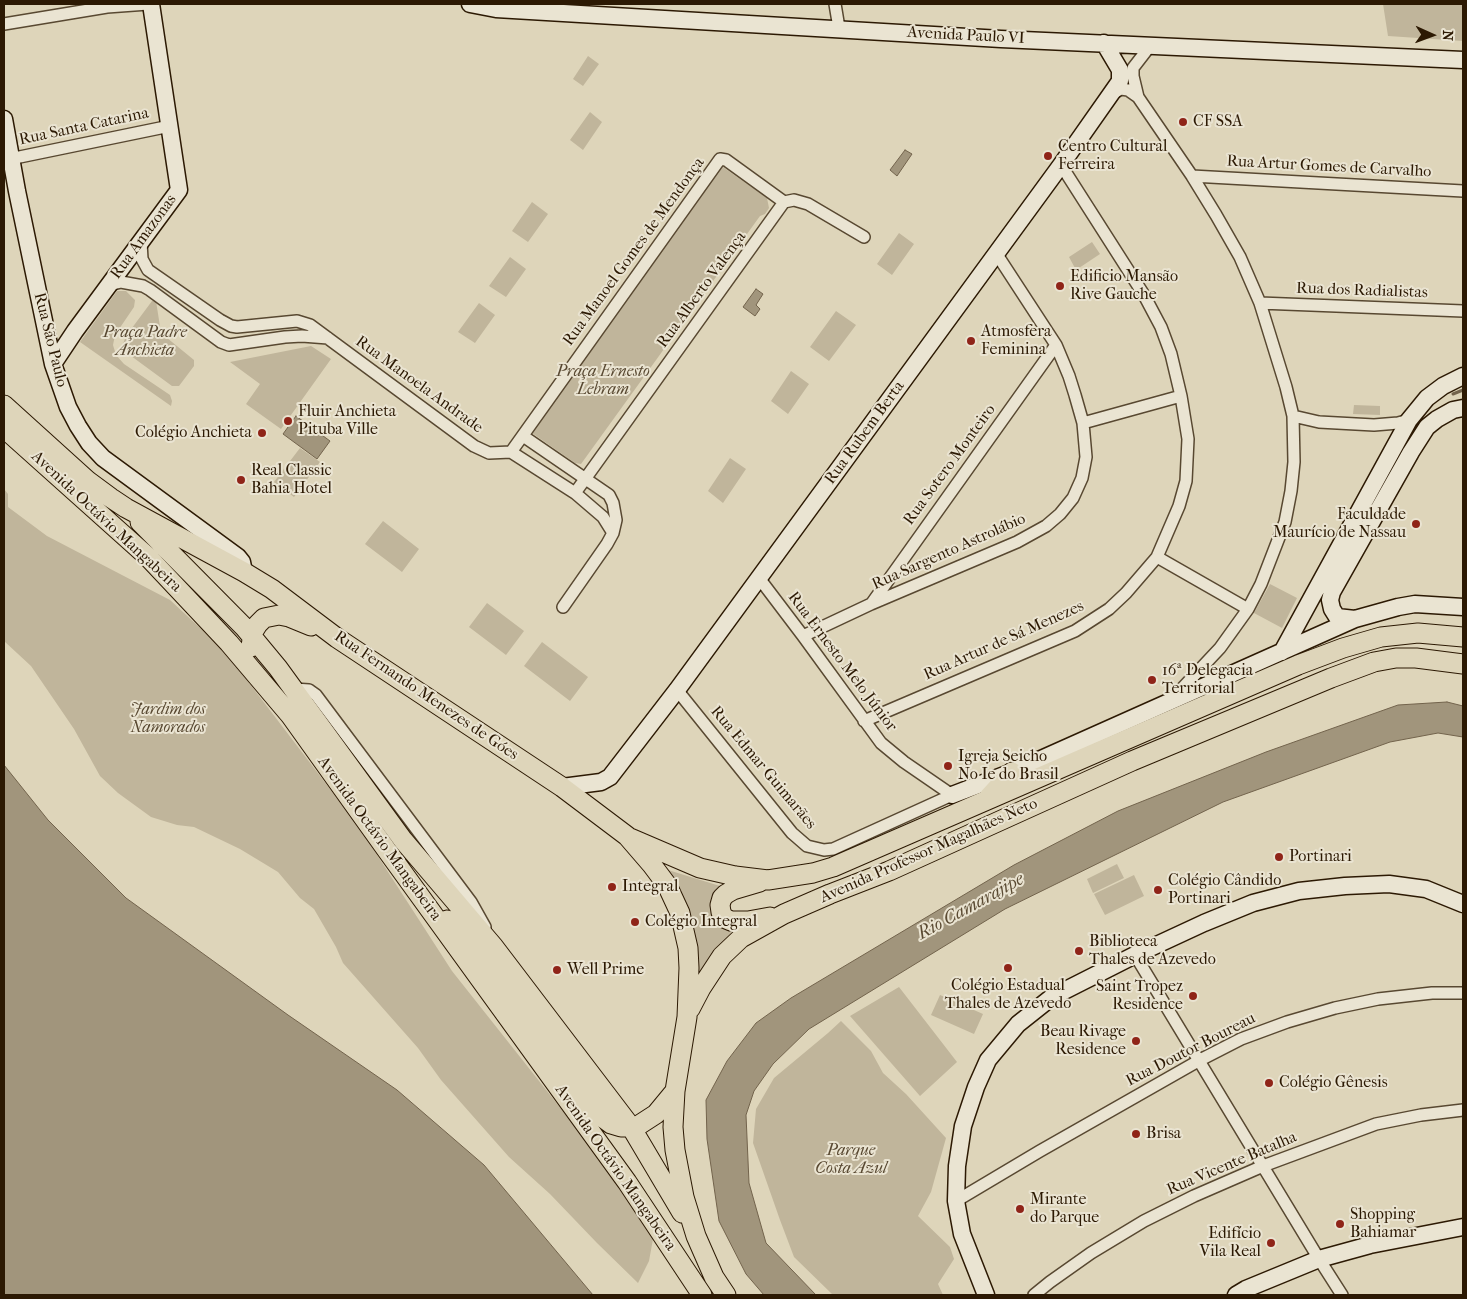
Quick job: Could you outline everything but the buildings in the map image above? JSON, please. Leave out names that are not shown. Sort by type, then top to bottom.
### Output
[{"type":"main road","name":"Avenida Octávio Mangabeira","points":[[4,405],[55,452]]},
{"type":"main road","name":"Avenida Octávio Mangabeira","points":[[4,428],[148,557],[229,643],[290,714],[627,1182],[702,1295]]},
{"type":"main road","name":"Rua Fernando Menezes de Góes","points":[[55,452],[88,481],[126,508],[244,572],[272,590],[337,638],[562,787],[626,836],[667,885],[680,913],[689,961],[686,1017]]},
{"type":"main road","name":"Avenida Octávio Mangabeira","points":[[126,508],[244,627],[294,689],[404,840],[494,947],[631,1127],[696,1236]]},
{"type":"main road","points":[[260,679],[251,646],[255,628],[264,618],[279,615],[289,617],[337,638]]},
{"type":"main road","name":"Avenida Professor Magalhães Neto","points":[[626,836],[707,870],[735,876],[768,880],[813,873],[833,867],[1298,665],[1343,648],[1382,637],[1418,633],[1463,637]]},
{"type":"main road","name":"Avenida Professor Magalhães Neto","points":[[686,1017],[700,988],[722,956],[741,938],[784,914],[889,871],[1132,761],[1374,662],[1396,658],[1416,658],[1463,664]]},
{"type":"main road","points":[[984,802],[1012,772]]},
{"type":"main road","points":[[768,880],[733,890],[726,894],[722,898],[721,912],[724,918],[730,921],[784,914]]},
{"type":"main road","points":[[421,898],[463,934],[482,954],[603,1118],[611,1124],[621,1127],[639,1125],[656,1114],[675,1091]]},
{"type":"main road","name":"Avenida Octávio Mangabeira","points":[[686,1017],[675,1091],[673,1127],[675,1150],[684,1197],[696,1236],[714,1277],[726,1295]]},
{"type":"street","points":[[4,24],[106,6],[149,4]]},
{"type":"street","name":"Rua Amazonas","points":[[53,364],[75,331],[179,190],[149,4]]},
{"type":"street","name":"Avenida Paulo VI","points":[[470,4],[1001,39],[1463,60]]},
{"type":"street","points":[[834,4],[839,28]]},
{"type":"street","name":"Rua Rubem Berta","points":[[562,787],[600,782],[610,776],[677,690],[1061,165],[1120,81],[1120,70],[1104,43]]},
{"type":"street","points":[[1138,97],[1133,68],[1150,46]]},
{"type":"street","points":[[1110,95],[1121,89],[1128,90],[1138,97],[1192,176],[1240,257],[1260,303],[1293,416],[1294,462],[1285,522],[1261,584],[1248,609],[1220,648],[1171,700]]},
{"type":"street","name":"Rua São Paulo","points":[[4,119],[7,160],[53,364],[68,407],[89,443],[103,458],[238,557],[242,562],[244,572]]},
{"type":"street","name":"Rua Santa Catarina","points":[[7,160],[170,126]]},
{"type":"street","name":"Rua Manoel Gomes de Mendonça","points":[[511,452],[720,160],[726,160],[784,202]]},
{"type":"street","name":"Rua Artur de Sá Menezes","points":[[864,721],[1075,631],[1109,609],[1126,593],[1157,557],[1179,506],[1186,481],[1188,439],[1181,396],[1171,354],[1157,319],[1144,295],[1061,165]]},
{"type":"street","name":"Rua Artur Gomes de Carvalho","points":[[1192,176],[1463,191]]},
{"type":"street","points":[[784,202],[794,200],[808,204],[864,237]]},
{"type":"street","name":"Rua Alberto Valença","points":[[575,493],[784,202]]},
{"type":"street","name":"Rua Manoela Andrade","points":[[141,242],[142,259],[148,270],[220,320],[231,326],[297,321],[310,325],[474,446],[489,453],[511,452]]},
{"type":"street","name":"Rua Sargento Astrolábio","points":[[803,636],[871,604],[1016,542],[1046,526],[1060,514],[1073,498],[1082,478],[1086,457],[1083,423],[1069,376],[1056,345],[996,253]]},
{"type":"street","points":[[110,285],[126,283],[143,286],[221,342],[229,345],[285,337],[328,338]]},
{"type":"street","name":"Rua dos Radialistas","points":[[1260,303],[1463,311]]},
{"type":"street","points":[[235,345],[237,326]]},
{"type":"street","name":"Rua Sotero Monteiro","points":[[871,604],[1056,345]]},
{"type":"street","points":[[1282,652],[1356,520],[1409,420],[1427,398],[1443,386],[1463,376]]},
{"type":"street","points":[[1083,423],[1181,396]]},
{"type":"street","points":[[1355,619],[1337,617],[1332,609],[1330,600],[1332,592],[1411,452],[1427,428],[1437,419],[1453,410],[1463,408]]},
{"type":"street","points":[[1293,416],[1319,422],[1374,425],[1409,420]]},
{"type":"street","points":[[523,436],[585,478],[609,496],[613,503],[616,520],[613,533],[563,607]]},
{"type":"street","points":[[511,452],[575,493],[603,517],[613,533]]},
{"type":"street","points":[[1157,557],[1248,609]]},
{"type":"street","name":"Rua Ernesto Melo Júnior","points":[[759,578],[880,743],[952,795]]},
{"type":"street","points":[[952,795],[1012,772],[1355,619],[1414,604],[1463,607]]},
{"type":"street","name":"Rua Edmar Guimarães","points":[[677,690],[792,833],[807,846],[824,850],[834,849],[952,795]]},
{"type":"street","points":[[986,1295],[962,1234],[956,1201],[957,1166],[964,1126],[976,1087],[988,1060],[1018,1024],[1052,997],[1135,955],[1253,903],[1299,891],[1389,884],[1426,888],[1463,904]]},
{"type":"street","points":[[1135,955],[1342,1295]]},
{"type":"street","name":"Rua Doutor Boureau","points":[[956,1201],[1040,1151],[1240,1039],[1335,1008],[1378,999],[1432,993],[1463,993]]},
{"type":"street","name":"Rua Vicente Batalha","points":[[1034,1295],[1090,1253],[1144,1221],[1194,1196],[1263,1166],[1376,1124],[1421,1115],[1463,1110]]},
{"type":"street","points":[[1236,1295],[1246,1289],[1319,1259],[1370,1245],[1463,1227]]},
{"type":"green space","points":[[1383,4],[1463,4],[1463,41],[1388,36]]},
{"type":"green space","points":[[588,56],[599,64],[583,86],[573,79]]},
{"type":"green space","points":[[590,112],[602,122],[583,150],[570,140]]},
{"type":"green space","name":"Praça Ernesto Lebram","points":[[720,165],[767,198],[769,208],[765,214],[760,216],[581,464],[575,463],[532,433],[531,430]]},
{"type":"green space","points":[[532,202],[548,214],[528,242],[512,231]]},
{"type":"green space","points":[[899,233],[914,244],[892,275],[877,264]]},
{"type":"green space","points":[[1092,242],[1100,254],[1076,270],[1069,257]]},
{"type":"green space","points":[[510,257],[526,269],[506,297],[489,286]]},
{"type":"green space","name":"Praça Padre Anchieta","points":[[117,291],[126,291],[135,300],[134,307],[115,335],[113,345],[116,355],[124,364],[170,395],[171,406],[80,342]]},
{"type":"green space","name":"Praça Padre Anchieta","points":[[152,301],[156,301],[161,333],[194,360],[194,366],[179,386],[172,386],[127,353],[123,344],[126,336]]},
{"type":"green space","points":[[479,303],[495,315],[475,343],[458,332]]},
{"type":"green space","points":[[836,311],[856,325],[829,361],[810,347]]},
{"type":"green space","points":[[311,346],[331,359],[281,429],[246,404],[260,384],[230,362]]},
{"type":"green space","points":[[791,371],[809,384],[788,414],[771,401]]},
{"type":"green space","points":[[1354,405],[1380,406],[1380,415],[1353,414]]},
{"type":"green space","points":[[300,448],[320,462],[294,497],[274,482]]},
{"type":"green space","points":[[730,458],[746,469],[723,503],[708,491]]},
{"type":"green space","name":"Jardim dos Namorados","points":[[4,489],[8,494],[8,507],[47,536],[170,600],[224,650],[359,827],[452,971],[638,1206],[648,1223],[653,1239],[649,1261],[638,1283],[550,1194],[509,1157],[441,1080],[418,1048],[343,963],[314,909],[300,898],[278,872],[240,849],[194,827],[177,825],[151,817],[118,793],[100,776],[74,729],[31,666],[4,641]]},
{"type":"green space","points":[[383,521],[419,549],[402,572],[365,544]]},
{"type":"green space","points":[[1270,584],[1297,598],[1282,628],[1254,613]]},
{"type":"green space","points":[[487,603],[524,631],[506,655],[469,627]]},
{"type":"green space","points":[[542,642],[588,677],[570,701],[524,666]]},
{"type":"green space","points":[[1117,864],[1124,878],[1093,893],[1087,879]]},
{"type":"green space","points":[[668,870],[720,886],[714,898],[719,925],[732,932],[698,977],[693,919]]},
{"type":"green space","points":[[1134,875],[1144,896],[1105,915],[1094,894]]},
{"type":"green space","points":[[899,987],[957,1062],[920,1096],[850,1016]]},
{"type":"green space","points":[[940,995],[983,1014],[974,1034],[931,1015]]},
{"type":"green space","name":"Parque Costa Azul","points":[[841,1021],[871,1051],[883,1073],[906,1094],[946,1138],[931,1192],[918,1216],[950,1247],[954,1259],[938,1284],[943,1295],[833,1295],[794,1257],[780,1220],[753,1143],[756,1109],[774,1078]]},
{"type":"water","points":[[905,150],[912,154],[897,176],[890,170]]},
{"type":"water","points":[[756,289],[763,294],[756,305],[760,309],[755,316],[743,307]]},
{"type":"water","points":[[296,416],[330,441],[317,459],[283,434]]},
{"type":"water","name":"Rio Camarajipe","points":[[1447,702],[1463,706],[1463,737],[1438,733],[1390,742],[1223,802],[1005,909],[809,1029],[773,1064],[754,1091],[746,1115],[749,1183],[766,1243],[816,1295],[764,1295],[746,1274],[719,1221],[707,1139],[706,1100],[727,1061],[756,1023],[791,998],[1014,865],[1118,811],[1266,752],[1398,705]]},
{"type":"water","points":[[4,765],[48,820],[126,898],[288,1015],[397,1090],[484,1165],[593,1295],[4,1295]]},
{"type":"waterway","points":[[1453,394],[1463,390]]},
{"type":"place","name":"CF SSA","points":[[1183,122]]},
{"type":"place","name":"Centro Cultural Ferreira","points":[[1048,156]]},
{"type":"place","name":"Edificio Mansão Rive Gauche","points":[[1060,286]]},
{"type":"place","name":"Atmosfera Feminina","points":[[971,341]]},
{"type":"place","name":"Fluir Anchieta Pituba Ville","points":[[288,421]]},
{"type":"place","name":"Colégio Anchieta","points":[[262,433]]},
{"type":"place","name":"Real Classic Bahia Hotel","points":[[241,480]]},
{"type":"place","name":"Faculdade Maurício de Nassau","points":[[1416,524]]},
{"type":"place","name":"16ª Delegacia Territorial","points":[[1152,680]]},
{"type":"place","name":"Igreja Seicho No Ie do Brasil","points":[[948,766]]},
{"type":"place","name":"Portinari","points":[[1279,857]]},
{"type":"place","name":"Integral","points":[[612,887]]},
{"type":"place","name":"Colégio Cândido Portinari","points":[[1158,890]]},
{"type":"place","name":"Colégio Integral","points":[[635,922]]},
{"type":"place","name":"Biblioteca Thales de Azevedo","points":[[1079,951]]},
{"type":"place","name":"Colégio Estadual Thales de Azevedo","points":[[1008,968]]},
{"type":"place","name":"Well Prime","points":[[557,970]]},
{"type":"place","name":"Saint Tropez Residence","points":[[1193,996]]},
{"type":"place","name":"Beau Rivage Residence","points":[[1136,1041]]},
{"type":"place","name":"Colégio Gênesis","points":[[1269,1083]]},
{"type":"place","name":"Brisa","points":[[1136,1134]]},
{"type":"place","name":"Mirante do Parque","points":[[1020,1209]]},
{"type":"place","name":"Shopping Bahiamar","points":[[1340,1224]]},
{"type":"place","name":"Edifício Vila Real","points":[[1271,1243]]}]
